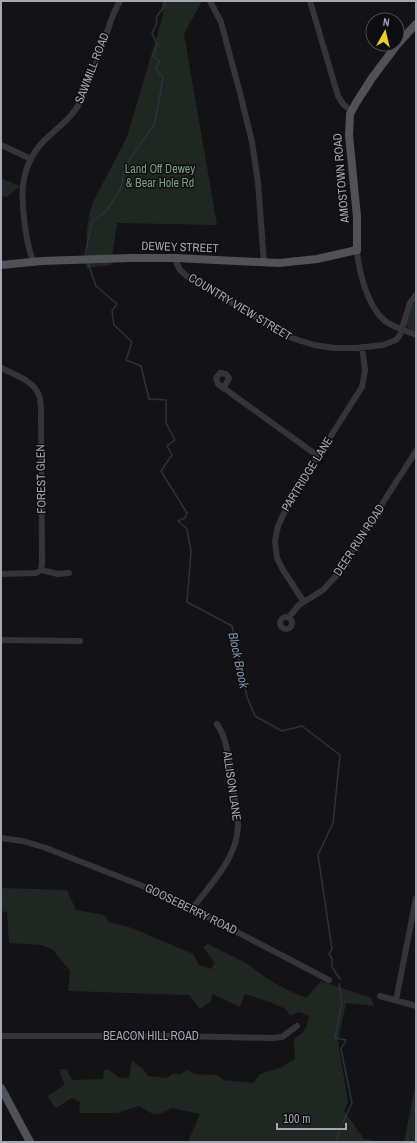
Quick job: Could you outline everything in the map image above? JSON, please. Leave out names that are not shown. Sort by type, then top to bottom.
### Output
[{"type":"main road","points":[[351,111],[385,61],[416,24]]},
{"type":"main road","name":"AMOSTOWN ROAD","points":[[351,111],[349,119],[349,135],[356,209],[357,250]]},
{"type":"main road","name":"DEWEY STREET","points":[[1,265],[87,259],[176,258],[264,263],[308,260],[357,250]]},
{"type":"main road","points":[[1,1088],[30,1142]]},
{"type":"street","name":"SAWMILL ROAD","points":[[34,262],[29,251],[21,200],[24,179],[32,159],[41,144],[68,120],[78,107],[91,77],[113,14],[120,1]]},
{"type":"street","points":[[210,1],[221,22],[252,142],[260,210],[264,263]]},
{"type":"street","points":[[310,1],[338,96],[343,104],[351,111]]},
{"type":"street","points":[[1,146],[32,159]]},
{"type":"street","name":"AMOSTOWN ROAD","points":[[357,250],[361,276],[373,306],[385,321],[416,335]]},
{"type":"street","name":"COUNTRY VIEW STREET","points":[[176,258],[179,268],[188,277],[292,338],[314,345],[329,348],[362,347],[386,344],[393,342],[399,337],[402,329]]},
{"type":"street","points":[[402,329],[410,303],[416,295]]},
{"type":"street","name":"PARTRIDGE LANE","points":[[304,602],[279,564],[276,552],[275,536],[285,508],[362,387],[365,370],[362,347]]},
{"type":"street","name":"FOREST GLEN","points":[[1,368],[32,386],[39,397],[41,419],[41,570]]},
{"type":"street","points":[[224,388],[318,456]]},
{"type":"street","name":"DEER RUN ROAD","points":[[289,617],[295,609],[323,590],[336,576],[416,451]]},
{"type":"street","points":[[1,574],[32,574],[38,573],[41,570],[58,574],[69,574]]},
{"type":"street","points":[[1,640],[80,641]]},
{"type":"street","name":"ALLISON LANE","points":[[193,908],[225,866],[237,832],[237,808],[228,755],[224,738],[217,724]]},
{"type":"street","name":"GOOSEBERRY ROAD","points":[[1,838],[17,840],[46,848],[156,891],[193,908],[329,980]]},
{"type":"street","points":[[396,1000],[416,898]]},
{"type":"street","points":[[380,996],[416,1006]]},
{"type":"street","name":"BEACON HILL ROAD","points":[[1,1036],[177,1036],[272,1038],[282,1037],[297,1026]]},
{"type":"green space","name":"Land Off Dewey & Bear Hole Rd","points":[[162,1],[202,1],[184,34],[217,225],[117,223],[111,265],[86,268],[89,214],[94,200],[127,137],[163,15]]},
{"type":"green space","points":[[1,178],[20,186],[7,197],[1,196]]},
{"type":"green space","points":[[416,300],[416,332],[409,329],[406,325],[412,306]]},
{"type":"green space","points":[[1,888],[67,890],[76,910],[104,915],[109,922],[132,928],[193,954],[199,965],[211,969],[215,963],[203,947],[208,944],[248,964],[266,978],[285,989],[306,998],[321,981],[371,998],[374,1006],[346,1003],[338,1041],[348,1102],[344,1111],[364,1139],[384,1142],[188,1142],[200,1114],[172,1108],[162,1113],[155,1114],[139,1106],[117,1113],[79,1113],[80,1102],[72,1098],[56,1108],[47,1096],[65,1085],[61,1077],[60,1069],[67,1069],[72,1080],[103,1079],[104,1070],[109,1070],[120,1078],[129,1078],[132,1061],[142,1068],[148,1076],[167,1078],[172,1074],[181,1074],[187,1070],[195,1074],[217,1075],[223,1080],[253,1083],[260,1074],[282,1067],[295,1059],[294,1038],[305,1030],[309,1016],[299,1012],[290,1016],[286,1009],[245,994],[240,1007],[212,994],[211,1001],[200,1009],[189,995],[68,991],[70,971],[53,950],[42,945],[9,943],[7,912],[1,911]]},
{"type":"green space","points":[[416,1082],[416,1142],[404,1142]]},
{"type":"waterway","name":"Block Brook","points":[[86,257],[85,255],[92,222],[107,210],[120,190],[126,165],[155,123],[163,77],[155,69],[160,62],[153,56],[157,45],[152,33],[157,23],[156,18],[166,1]]},
{"type":"waterway","name":"Block Brook","points":[[88,263],[96,286],[117,304],[112,311],[114,325],[132,342],[126,360],[141,366],[149,399],[166,400],[166,423],[175,440],[167,446],[172,455],[161,471],[187,513],[185,518],[178,521],[187,529],[191,552],[187,602],[232,626],[247,697],[255,716],[282,731],[302,726],[340,755],[333,823],[318,855],[332,949],[329,954],[332,959],[332,967],[340,979]]},
{"type":"waterway","name":"Block Brook","points":[[336,1142],[340,1128],[352,1103],[341,1049],[346,1040],[335,1038],[342,1002],[339,984]]}]
